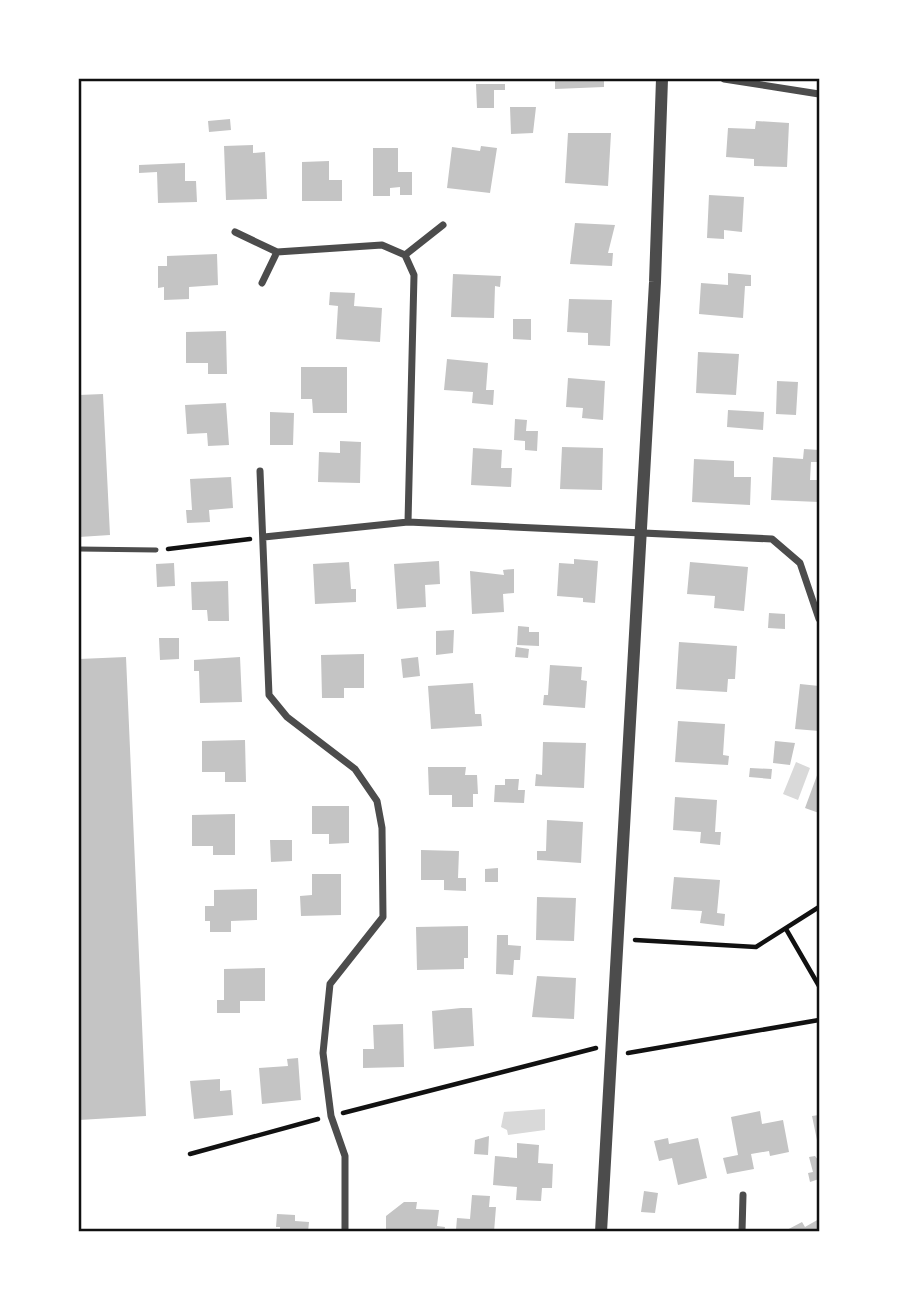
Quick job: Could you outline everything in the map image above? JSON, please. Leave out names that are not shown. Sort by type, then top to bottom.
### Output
[{"type":"street","points":[[601,1232],[655,282],[663,79]]},
{"type":"street","points":[[724,79],[819,94]]},
{"type":"street","points":[[405,255],[443,225]]},
{"type":"street","points":[[235,232],[277,253],[382,245],[405,255],[414,275],[408,522]]},
{"type":"street","points":[[262,283],[277,253]]},
{"type":"street","points":[[260,471],[269,695],[287,717],[355,769],[377,801],[382,828],[383,917],[330,984],[323,1053],[331,1116],[345,1156],[345,1232]]},
{"type":"street","points":[[264,537],[408,522],[772,539],[800,562],[819,619]]},
{"type":"street","points":[[742,1232],[743,1195]]},
{"type":"lane","points":[[79,548],[156,550]]},
{"type":"path","points":[[156,550],[264,537]]},
{"type":"path","points":[[617,938],[756,947],[819,907]]},
{"type":"path","points":[[786,929],[819,986]]},
{"type":"path","points":[[190,1154],[331,1116],[610,1050],[819,1020]]},
{"type":"shaded area","points":[[796,762],[810,768],[798,800],[783,794]]},
{"type":"shaded area","points":[[545,1109],[545,1130],[508,1135],[507,1130],[501,1127],[504,1112]]},
{"type":"building","points":[[555,79],[604,79],[604,87],[555,89]]},
{"type":"building","points":[[476,84],[505,84],[505,90],[494,90],[494,108],[477,108]]},
{"type":"building","points":[[510,107],[536,107],[533,133],[511,134]]},
{"type":"building","points":[[230,119],[231,130],[209,132],[208,121]]},
{"type":"building","points":[[756,121],[789,123],[787,167],[754,166],[754,159],[726,157],[728,128],[755,129]]},
{"type":"building","points":[[568,133],[611,133],[608,186],[565,183]]},
{"type":"building","points":[[253,145],[253,153],[265,152],[267,199],[226,200],[224,146]]},
{"type":"building","points":[[481,146],[497,148],[490,193],[447,188],[452,147],[480,151]]},
{"type":"building","points":[[373,148],[398,148],[398,172],[412,172],[412,195],[400,195],[400,187],[390,188],[390,196],[373,196]]},
{"type":"building","points":[[329,161],[329,180],[342,180],[342,201],[302,201],[302,162]]},
{"type":"building","points":[[185,163],[185,181],[196,181],[197,202],[158,203],[157,172],[139,173],[139,165]]},
{"type":"building","points":[[709,195],[744,197],[742,232],[724,230],[724,239],[707,238]]},
{"type":"building","points":[[575,223],[615,225],[608,253],[613,253],[612,266],[570,264]]},
{"type":"building","points":[[217,254],[218,285],[189,287],[189,299],[164,300],[164,287],[158,288],[158,266],[167,266],[167,256]]},
{"type":"building","points":[[728,273],[751,275],[751,286],[745,286],[743,318],[699,314],[701,283],[728,285]]},
{"type":"building","points":[[453,274],[501,276],[500,287],[495,286],[494,318],[451,317]]},
{"type":"building","points":[[330,292],[355,293],[354,306],[382,308],[380,342],[336,339],[338,306],[329,305]]},
{"type":"building","points":[[569,299],[612,300],[610,346],[588,345],[588,333],[567,332]]},
{"type":"building","points":[[513,319],[531,319],[531,340],[513,339]]},
{"type":"building","points":[[226,331],[227,374],[208,374],[208,363],[186,363],[186,332]]},
{"type":"building","points":[[698,352],[739,354],[736,395],[696,393]]},
{"type":"building","points":[[447,359],[488,363],[486,390],[494,390],[493,405],[472,403],[473,392],[444,390]]},
{"type":"building","points":[[301,367],[347,367],[347,413],[313,413],[312,399],[301,399]]},
{"type":"building","points":[[568,378],[605,381],[603,420],[582,418],[583,408],[566,407]]},
{"type":"building","points":[[777,381],[798,382],[796,415],[776,414]]},
{"type":"building","points":[[103,394],[110,535],[79,537],[79,395]]},
{"type":"building","points":[[226,403],[229,445],[208,446],[207,433],[187,434],[185,405]]},
{"type":"building","points":[[728,410],[764,412],[763,430],[727,427]]},
{"type":"building","points":[[270,412],[294,413],[293,445],[270,445]]},
{"type":"building","points":[[515,419],[527,420],[526,431],[538,431],[537,451],[525,450],[525,441],[514,440]]},
{"type":"building","points":[[340,441],[361,442],[360,483],[318,482],[319,452],[340,453]]},
{"type":"building","points":[[562,447],[603,448],[602,490],[560,489]]},
{"type":"building","points":[[473,448],[502,450],[501,468],[512,468],[511,487],[471,485]]},
{"type":"building","points":[[804,449],[819,450],[819,462],[811,462],[810,480],[819,480],[819,502],[771,500],[773,457],[803,459]]},
{"type":"building","points":[[694,459],[734,461],[734,477],[751,477],[750,505],[692,502]]},
{"type":"building","points":[[231,477],[233,508],[209,510],[210,522],[187,523],[186,510],[192,510],[190,479]]},
{"type":"building","points":[[574,559],[598,561],[595,603],[583,602],[583,598],[557,596],[559,563],[574,564]]},
{"type":"building","points":[[439,561],[440,584],[425,585],[426,607],[397,609],[394,564]]},
{"type":"building","points":[[349,562],[351,589],[356,589],[356,602],[315,604],[313,564]]},
{"type":"building","points":[[690,562],[748,567],[744,611],[714,608],[715,596],[687,594]]},
{"type":"building","points":[[174,563],[175,586],[157,587],[156,564]]},
{"type":"building","points":[[514,569],[514,593],[503,594],[504,612],[472,614],[470,571],[504,575],[503,570]]},
{"type":"building","points":[[228,581],[229,621],[208,621],[207,610],[192,610],[191,582]]},
{"type":"building","points":[[769,613],[785,614],[785,629],[768,628]]},
{"type":"building","points":[[518,626],[529,627],[529,632],[539,632],[539,646],[517,645]]},
{"type":"building","points":[[454,630],[453,653],[436,655],[436,631]]},
{"type":"building","points":[[159,638],[179,638],[179,659],[160,660]]},
{"type":"building","points":[[679,642],[737,646],[735,679],[728,679],[727,692],[676,689]]},
{"type":"building","points":[[516,647],[529,649],[528,658],[515,657]]},
{"type":"building","points":[[364,654],[364,688],[344,688],[344,698],[322,698],[321,655]]},
{"type":"building","points":[[126,657],[146,1116],[79,1120],[79,659]]},
{"type":"building","points":[[240,657],[242,702],[200,703],[199,671],[194,671],[194,660]]},
{"type":"building","points":[[418,657],[420,676],[403,678],[401,659]]},
{"type":"building","points":[[550,665],[582,667],[581,680],[587,681],[585,708],[543,705],[544,695],[548,695]]},
{"type":"building","points":[[473,683],[475,714],[481,714],[482,726],[431,729],[428,686]]},
{"type":"building","points":[[800,684],[819,686],[819,731],[795,729]]},
{"type":"building","points":[[678,721],[725,724],[723,755],[729,756],[728,765],[675,762]]},
{"type":"building","points":[[245,740],[246,782],[225,782],[225,772],[202,772],[202,741]]},
{"type":"building","points":[[775,741],[795,743],[790,765],[773,763]]},
{"type":"building","points":[[543,742],[586,743],[584,788],[535,786],[536,774],[542,775]]},
{"type":"building","points":[[428,767],[466,767],[465,775],[477,775],[478,794],[473,794],[473,807],[452,807],[452,795],[429,795]]},
{"type":"building","points":[[750,768],[772,769],[771,779],[749,777]]},
{"type":"building","points":[[819,770],[819,813],[805,808]]},
{"type":"building","points":[[505,779],[519,779],[518,790],[525,790],[524,803],[494,802],[495,785],[505,785]]},
{"type":"building","points":[[675,797],[717,800],[715,832],[721,832],[720,845],[700,843],[701,832],[673,830]]},
{"type":"building","points":[[312,806],[349,806],[349,843],[329,844],[329,834],[312,834]]},
{"type":"building","points":[[235,814],[235,855],[213,855],[213,846],[192,846],[192,815]]},
{"type":"building","points":[[547,820],[583,822],[581,863],[537,860],[537,851],[546,851]]},
{"type":"building","points":[[270,840],[292,840],[292,861],[271,862]]},
{"type":"building","points":[[421,850],[459,851],[458,878],[466,878],[466,891],[444,890],[444,880],[421,880]]},
{"type":"building","points":[[498,868],[498,882],[485,882],[485,869]]},
{"type":"building","points":[[312,874],[341,874],[341,915],[301,916],[300,896],[312,895]]},
{"type":"building","points":[[674,877],[720,880],[717,913],[725,914],[724,926],[700,923],[702,911],[671,909]]},
{"type":"building","points":[[257,889],[257,920],[231,921],[231,932],[210,932],[210,921],[205,921],[205,906],[214,906],[214,890]]},
{"type":"building","points":[[537,897],[576,898],[574,941],[536,940]]},
{"type":"building","points":[[468,926],[468,958],[464,958],[464,969],[417,970],[416,927]]},
{"type":"building","points":[[497,935],[508,935],[508,945],[521,946],[520,960],[514,960],[513,975],[496,974]]},
{"type":"building","points":[[265,968],[265,1001],[240,1001],[240,1013],[217,1013],[217,1000],[224,1000],[224,969]]},
{"type":"building","points":[[537,976],[576,978],[574,1019],[532,1017]]},
{"type":"building","points":[[472,1008],[474,1046],[434,1049],[432,1011]]},
{"type":"building","points":[[403,1024],[404,1067],[363,1068],[363,1049],[374,1049],[373,1025]]},
{"type":"building","points":[[298,1058],[301,1100],[262,1104],[259,1068],[288,1066],[287,1059]]},
{"type":"building","points":[[220,1079],[220,1091],[231,1090],[233,1115],[194,1119],[190,1081]]},
{"type":"building","points":[[760,1111],[762,1124],[783,1120],[789,1152],[770,1156],[769,1151],[751,1154],[754,1169],[727,1174],[723,1158],[738,1155],[731,1117]]},
{"type":"building","points":[[819,1115],[819,1145],[818,1145],[812,1116]]},
{"type":"building","points":[[489,1136],[488,1155],[474,1154],[475,1140]]},
{"type":"building","points":[[668,1138],[669,1144],[698,1138],[707,1178],[678,1185],[672,1158],[659,1161],[654,1141]]},
{"type":"building","points":[[517,1143],[539,1145],[538,1163],[553,1164],[552,1188],[542,1188],[541,1201],[516,1200],[517,1187],[493,1185],[495,1156],[517,1158]]},
{"type":"building","points":[[815,1156],[819,1161],[819,1179],[810,1182],[808,1173],[813,1172],[809,1157]]},
{"type":"building","points":[[644,1191],[658,1193],[655,1213],[641,1212]]},
{"type":"building","points":[[472,1195],[490,1196],[489,1207],[496,1207],[494,1232],[456,1230],[457,1218],[470,1219]]},
{"type":"building","points":[[404,1202],[417,1202],[416,1209],[439,1210],[437,1226],[445,1227],[444,1232],[386,1232],[386,1216]]},
{"type":"building","points":[[277,1214],[295,1215],[295,1221],[309,1222],[308,1232],[280,1232],[280,1227],[276,1227]]},
{"type":"building","points":[[819,1219],[819,1232],[783,1232],[802,1222],[805,1227]]}]
